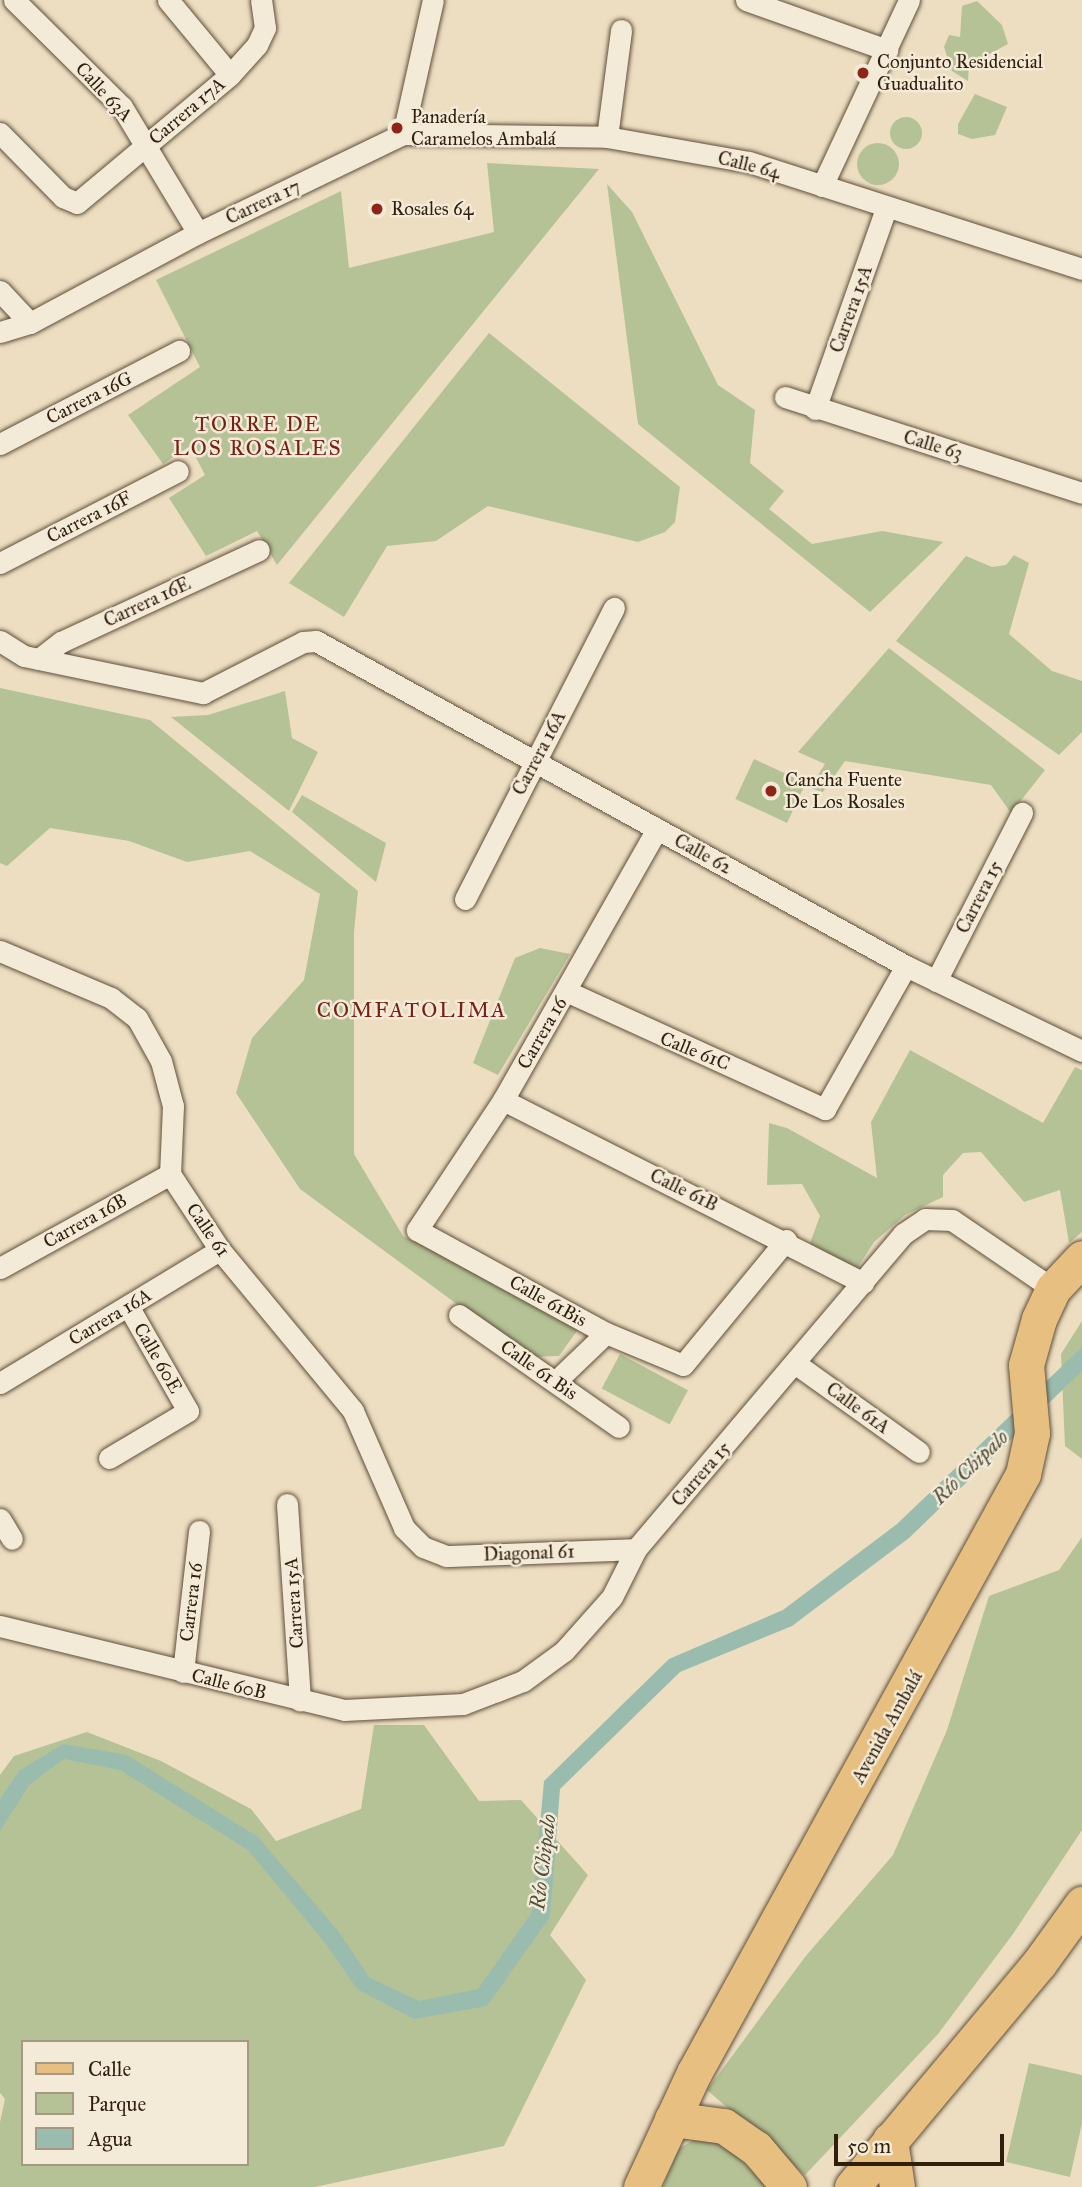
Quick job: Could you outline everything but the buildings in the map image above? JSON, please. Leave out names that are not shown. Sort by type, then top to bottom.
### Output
[{"type":"main road","name":"Avenida Ambalá","points":[[641,2187],[672,2119],[1023,1474],[1032,1433],[1026,1365],[1046,1304],[1082,1258]]},
{"type":"main road","points":[[852,2187],[1040,1962],[1082,1904]]},
{"type":"main road","points":[[672,2119],[723,2126],[756,2148],[789,2187]]},
{"type":"main road","points":[[890,2140],[897,2187]]},
{"type":"street","name":"Calle 63A","points":[[14,0],[122,107],[147,144],[198,233]]},
{"type":"street","points":[[167,0],[230,75]]},
{"type":"street","name":"Carrera 17A","points":[[0,133],[63,197],[77,203],[230,75],[257,45],[265,28],[261,0]]},
{"type":"street","points":[[402,134],[433,0]]},
{"type":"street","points":[[746,0],[887,50]]},
{"type":"street","points":[[822,186],[909,0]]},
{"type":"street","points":[[607,137],[621,30]]},
{"type":"street","name":"Calle 64","points":[[402,134],[607,137],[749,162],[1082,269]]},
{"type":"street","name":"Carrera 17","points":[[0,332],[30,323],[198,233],[402,134]]},
{"type":"street","name":"Carrera 15A","points":[[815,409],[887,208]]},
{"type":"street","points":[[0,291],[30,323]]},
{"type":"street","name":"Carrera 16G","points":[[0,444],[179,351]]},
{"type":"street","name":"Calle 63","points":[[785,397],[815,409],[1082,493]]},
{"type":"street","name":"Carrera 16F","points":[[0,564],[178,471]]},
{"type":"street","name":"Carrera 16E","points":[[39,659],[61,642],[259,550]]},
{"type":"street","name":"Carrera 16A","points":[[464,899],[499,825],[536,763],[614,608]]},
{"type":"street","points":[[0,641],[14,652],[39,659]]},
{"type":"street","name":"Calle 62","points":[[39,659],[202,693],[303,642],[329,647],[906,966],[1082,1051]]},
{"type":"street","name":"Carrera 15","points":[[936,981],[1022,813]]},
{"type":"street","name":"Carrera 16","points":[[417,1230],[503,1100],[657,829]]},
{"type":"street","points":[[0,951],[111,998],[137,1018],[161,1061],[173,1106],[170,1174]]},
{"type":"street","name":"Calle 61C","points":[[566,991],[825,1109],[906,966]]},
{"type":"street","name":"Calle 61B","points":[[503,1100],[786,1240],[863,1283]]},
{"type":"street","name":"Calle 61","points":[[170,1174],[220,1250],[353,1411],[404,1528],[423,1547]]},
{"type":"street","name":"Carrera 16B","points":[[0,1268],[170,1174]]},
{"type":"street","name":"Carrera 15","points":[[463,1704],[523,1681],[564,1651],[612,1597],[636,1549],[796,1364],[902,1234],[925,1219],[952,1220],[1046,1304]]},
{"type":"street","name":"Calle 61Bis","points":[[417,1230],[606,1333],[683,1365],[786,1240]]},
{"type":"street","name":"Carrera 16A","points":[[0,1383],[220,1250]]},
{"type":"street","name":"Calle 60E","points":[[109,1458],[188,1411],[128,1306]]},
{"type":"street","name":"Calle 61 Bis","points":[[458,1315],[619,1427]]},
{"type":"street","points":[[556,1381],[606,1333]]},
{"type":"street","name":"Calle 61A","points":[[796,1364],[919,1452]]},
{"type":"street","name":"Carrera 15A","points":[[287,1504],[300,1701]]},
{"type":"street","points":[[0,1520],[12,1539]]},
{"type":"street","name":"Carrera 16","points":[[183,1672],[199,1531]]},
{"type":"street","name":"Diagonal 61","points":[[423,1547],[446,1556],[636,1549]]},
{"type":"street","name":"Calle 60B","points":[[0,1626],[344,1710],[463,1704]]},
{"type":"green space","points":[[977,1],[1002,25],[1008,44],[969,65],[968,81],[952,71],[944,47],[949,35],[960,37],[962,6]]},
{"type":"green space","points":[[975,94],[1007,107],[995,135],[972,139],[958,134],[958,124]]},
{"type":"green space","points":[[906,117],[917,122],[922,133],[917,144],[906,149],[895,144],[890,133],[895,122]]},
{"type":"green space","points":[[878,143],[893,149],[899,164],[893,179],[878,185],[863,179],[857,164],[863,149]]},
{"type":"green space","points":[[487,163],[599,169],[277,565],[257,531],[206,556],[169,498],[205,475],[190,446],[163,464],[128,415],[200,367],[156,280],[341,191],[349,268],[494,232]]},
{"type":"green space","points":[[607,184],[632,212],[718,385],[755,410],[750,463],[784,491],[769,509],[812,544],[882,531],[943,542],[870,612],[638,424]]},
{"type":"green space","points":[[489,333],[680,487],[675,522],[665,532],[638,542],[488,506],[436,541],[387,546],[344,617],[289,583]]},
{"type":"green space","points":[[1014,555],[1029,563],[1009,634],[1052,671],[1082,681],[1082,732],[1059,755],[896,641],[966,556],[992,567],[1006,565]]},
{"type":"green space","points":[[889,648],[1045,770],[1011,813],[991,785],[845,761],[823,792],[810,788],[825,764],[798,752]]},
{"type":"green space","points":[[0,688],[150,720],[358,891],[354,932],[354,1154],[403,1236],[527,1295],[579,1328],[559,1356],[529,1357],[300,1189],[236,1093],[252,1038],[304,980],[320,894],[250,851],[187,862],[129,841],[50,828],[7,866],[0,863]]},
{"type":"green space","points":[[285,691],[292,738],[318,752],[289,811],[171,717],[208,715]]},
{"type":"green space","name":"Cancha Fuente De Los Rosales","points":[[754,759],[806,783],[787,823],[735,799]]},
{"type":"green space","points":[[302,795],[386,843],[376,882],[292,812]]},
{"type":"green space","points":[[540,948],[570,954],[498,1075],[473,1063],[515,958]]},
{"type":"green space","points":[[910,1050],[1043,1123],[1075,1067],[1082,1070],[1082,1232],[1069,1243],[1060,1190],[1024,1202],[981,1152],[963,1153],[943,1175],[943,1197],[905,1215],[874,1242],[856,1270],[810,1243],[820,1216],[802,1184],[767,1185],[769,1123],[787,1128],[877,1178],[871,1122]]},
{"type":"green space","points":[[1082,1321],[1082,1459],[1065,1446],[1061,1354]]},
{"type":"green space","points":[[620,1354],[688,1390],[670,1425],[602,1388]]},
{"type":"green space","points":[[1082,1537],[1082,1830],[1013,1934],[938,2034],[805,2175],[707,2090],[805,1957],[893,1855],[947,1730],[989,1596],[1059,1570]]},
{"type":"green space","points":[[374,1725],[424,1725],[479,1801],[521,1800],[588,1875],[550,1935],[586,1980],[504,2146],[315,2187],[0,2187],[0,2122],[5,2099],[0,2093],[0,1775],[14,1756],[87,1732],[161,1761],[251,1809],[276,1841],[361,1809]]},
{"type":"green space","points":[[1029,2063],[1082,2075],[1082,2123],[1070,2177],[1006,2162]]},
{"type":"green space","points":[[699,2137],[725,2145],[770,2187],[663,2187],[678,2149]]},
{"type":"water","name":"Río Chipalo","points":[[1082,1347],[1082,1371],[909,1538],[792,1626],[680,1672],[560,1789],[550,1917],[487,2006],[414,2019],[357,1989],[326,1944],[248,1850],[120,1770],[64,1759],[30,1784],[0,1831],[0,1799],[19,1771],[63,1744],[127,1755],[258,1837],[339,1932],[370,1978],[419,2001],[478,1989],[532,1912],[544,1781],[669,1659],[783,1610],[897,1524]]},
{"type":"place","name":"Conjunto Residencial Guadualito","points":[[863,73]]},
{"type":"place","name":"Panadería Caramelos Ambalá","points":[[397,128]]},
{"type":"place","name":"Rosales 64","points":[[377,209]]},
{"type":"place","name":"Cancha Fuente De Los Rosales","points":[[771,791]]},
{"type":"district","name":"TORRE DE LOS ROSALES","points":[[258,436]]},
{"type":"district","name":"COMFATOLIMA","points":[[412,1010]]}]
